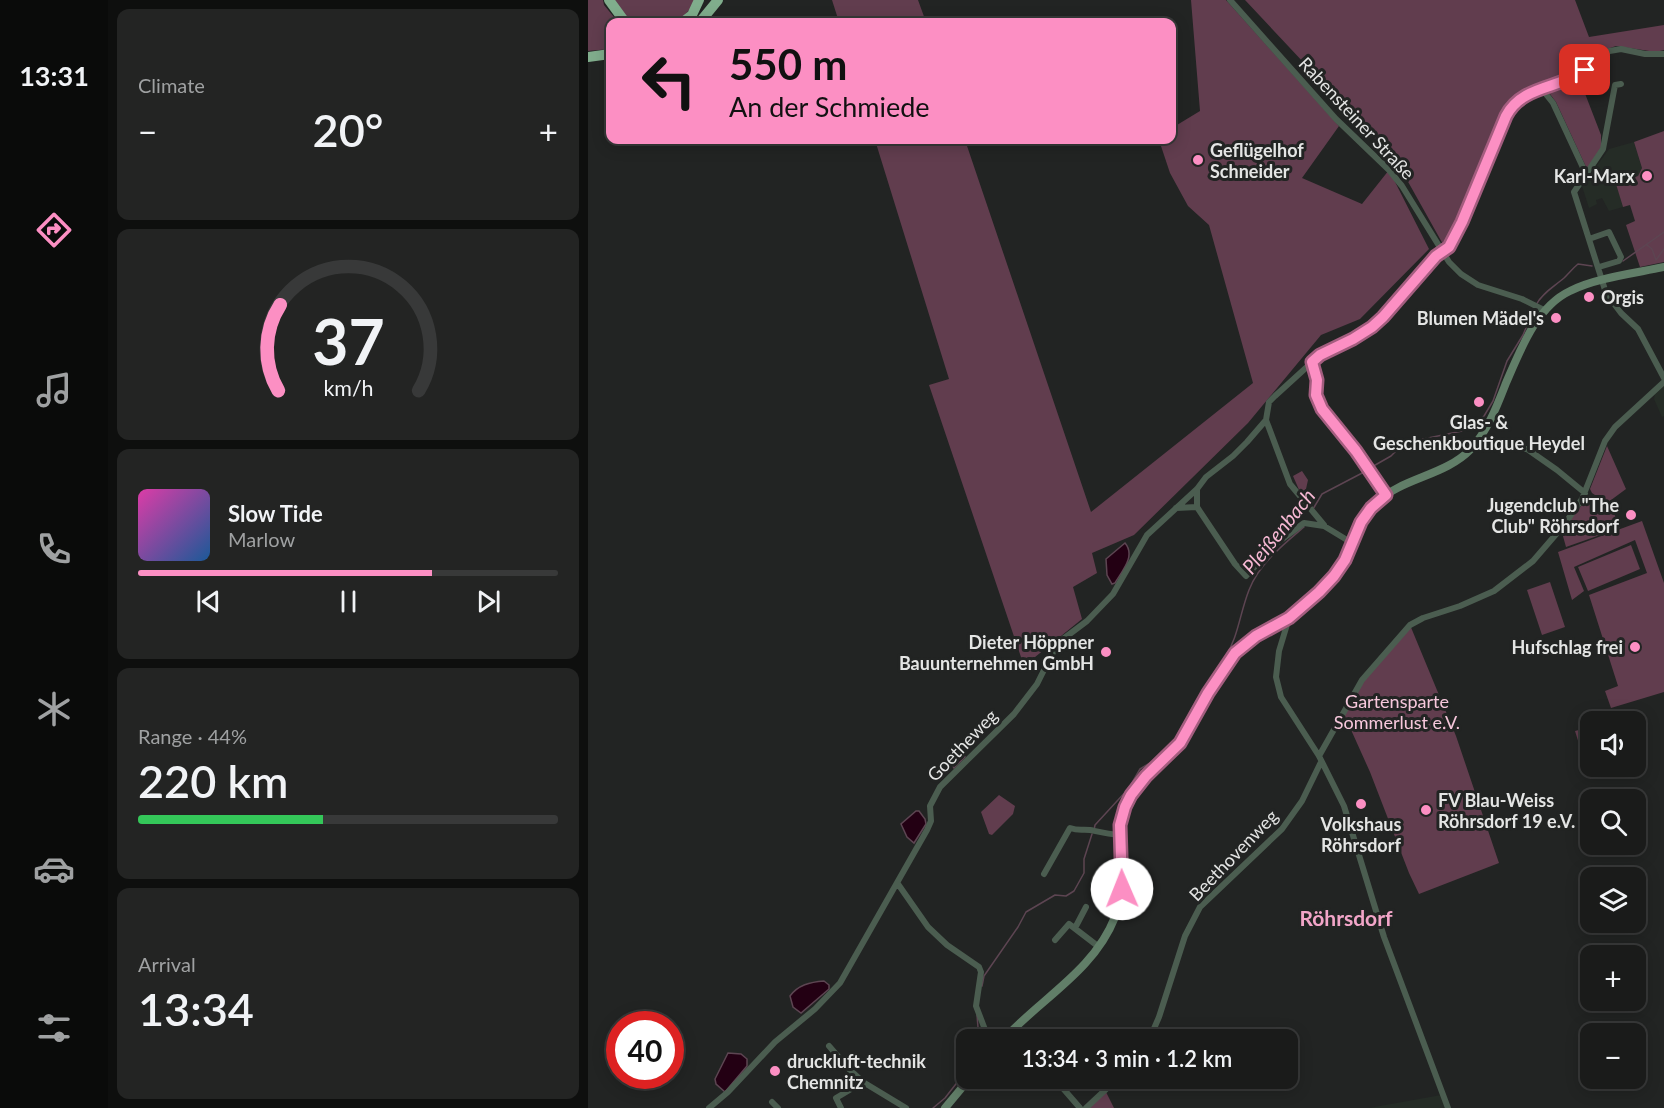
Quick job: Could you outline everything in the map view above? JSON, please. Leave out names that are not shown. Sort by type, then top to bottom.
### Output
[{"type":"highway","points":[[609,0],[622,18]]},
{"type":"highway","points":[[688,18],[699,0]]},
{"type":"highway","points":[[703,18],[718,0]]},
{"type":"highway","points":[[588,57],[606,55]]},
{"type":"street","name":"Rabensteiner Straße","points":[[1230,0],[1336,119],[1389,170],[1402,186],[1449,262],[1469,280],[1540,308]]},
{"type":"street","name":"Goetheweg","points":[[709,1108],[728,1092],[775,1042],[815,1009],[840,984],[927,830],[931,821],[930,806],[940,787],[1014,714],[1037,684],[1057,646],[1103,606],[1132,564],[1142,542],[1197,489],[1206,477],[1233,456],[1266,420],[1269,402],[1320,355],[1372,327],[1432,260],[1449,247],[1509,110],[1526,95],[1541,88],[1571,80],[1604,52],[1612,49],[1664,54]]},
{"type":"street","points":[[1621,84],[1615,85],[1603,149],[1574,192],[1606,293],[1621,313],[1638,329],[1664,380]]},
{"type":"street","points":[[1541,88],[1553,103],[1586,174]]},
{"type":"street","points":[[1589,239],[1609,232],[1621,257],[1619,261],[1599,267]]},
{"type":"street","points":[[1013,1029],[1077,972],[1099,947],[1114,919],[1122,889],[1119,835],[1122,818],[1131,795],[1146,776],[1180,743],[1235,653],[1256,636],[1289,618],[1319,592],[1345,560],[1366,514],[1386,495],[1412,481],[1447,467],[1472,448],[1488,424],[1540,308],[1584,285],[1664,267]]},
{"type":"street","points":[[1312,362],[1317,380],[1316,395],[1322,409],[1368,467],[1386,495]]},
{"type":"street","name":"Beethovenweg","points":[[1154,1029],[1185,936],[1200,907],[1282,829],[1302,801],[1320,759],[1362,680],[1410,624],[1481,597],[1506,583],[1533,561],[1554,537],[1585,493],[1605,441],[1615,427],[1664,380]]},
{"type":"street","points":[[1266,420],[1290,484],[1324,526],[1352,543]]},
{"type":"street","points":[[1472,448],[1527,449],[1550,464],[1585,493]]},
{"type":"street","points":[[1197,489],[1197,507],[1235,564],[1246,576],[1277,543],[1297,526],[1307,523],[1324,526]]},
{"type":"street","points":[[1176,508],[1197,507]]},
{"type":"street","points":[[1289,618],[1279,651],[1276,677],[1281,697],[1320,759],[1344,806],[1384,937],[1448,1108]]},
{"type":"street","points":[[1044,874],[1070,828],[1119,835]]},
{"type":"street","points":[[898,884],[928,927],[947,945],[979,967],[981,972],[976,1006],[985,1029]]},
{"type":"street","points":[[1075,928],[1086,908]]},
{"type":"street","points":[[1055,940],[1069,924],[1099,947]]},
{"type":"street","points":[[829,1046],[849,1070],[863,1082],[906,1108]]},
{"type":"street","points":[[841,1108],[836,1098],[863,1082]]},
{"type":"street","points":[[945,1108],[961,1089]]},
{"type":"street","points":[[1064,1089],[1080,1108]]},
{"type":"street","points":[[1086,1108],[1106,1089]]},
{"type":"street","points":[[772,1102],[778,1108]]},
{"type":"shaded area","points":[[1634,142],[1642,168],[1638,176],[1617,185],[1623,207],[1609,211],[1602,198],[1596,200],[1597,204],[1589,208],[1582,186],[1609,149]]},
{"type":"shaded area","points":[[1664,386],[1664,416],[1662,417],[1654,399],[1655,394]]},
{"type":"shaded area","points":[[1125,543],[1129,558],[1115,583],[1112,584],[1107,575],[1106,559]]},
{"type":"shaded area","points":[[959,749],[965,757],[954,768],[949,757]]},
{"type":"shaded area","points":[[919,811],[926,824],[914,843],[907,837],[901,824]]},
{"type":"shaded area","points":[[824,981],[829,985],[829,989],[801,1013],[793,1007],[790,996],[797,989],[809,983]]},
{"type":"shaded area","points":[[728,1053],[741,1054],[747,1059],[747,1066],[725,1092],[716,1084],[715,1079]]},
{"type":"shaded area","points":[[1441,1095],[1445,1108],[1369,1108]]},
{"type":"green space","points":[[588,0],[603,0],[604,5],[615,18],[606,18],[606,49],[588,51]]},
{"type":"green space","points":[[613,0],[695,0],[682,18],[626,18]]},
{"type":"green space","points":[[832,0],[918,0],[925,18],[838,18]]},
{"type":"green space","points":[[1191,0],[1226,0],[1339,126],[1302,178],[1362,204],[1389,170],[1429,249],[1360,319],[1321,335],[1248,423],[1134,535],[1092,553],[1097,573],[1073,587],[1082,619],[1024,666],[929,385],[949,379],[876,144],[966,144],[1091,512],[1253,383],[1209,225],[1188,206],[1170,173],[1160,144],[1176,144],[1176,126],[1200,111]]},
{"type":"green space","points":[[1245,0],[1575,0],[1589,37],[1664,25],[1664,50],[1656,52],[1616,46],[1601,51],[1572,76],[1543,84],[1508,104],[1451,240],[1444,246],[1397,162]]},
{"type":"green space","points":[[1579,78],[1601,135],[1601,148],[1587,169],[1556,102],[1547,90]]},
{"type":"green space","points":[[1664,131],[1664,262],[1640,267],[1626,225],[1635,221],[1630,205],[1623,207],[1616,184],[1638,176],[1642,168],[1634,142]]},
{"type":"green space","points":[[1607,446],[1626,489],[1607,503],[1592,493],[1590,489]]},
{"type":"green space","points":[[1302,471],[1308,480],[1306,489],[1300,492],[1293,476]]},
{"type":"green space","points":[[1588,498],[1613,511],[1620,528],[1566,547],[1561,529]]},
{"type":"green space","points":[[1642,521],[1664,583],[1664,692],[1611,708],[1605,691],[1618,686],[1589,595],[1647,573],[1635,540],[1574,567],[1584,591],[1572,600],[1558,552]]},
{"type":"green space","points":[[1631,545],[1640,569],[1588,591],[1578,567]]},
{"type":"green space","points":[[1550,582],[1565,627],[1542,635],[1527,590]]},
{"type":"green space","name":"Gartensparte Sommerlust e.V.","points":[[1410,625],[1456,736],[1499,863],[1419,894],[1343,712],[1362,680]]},
{"type":"green space","points":[[1580,730],[1580,747],[1575,731]]},
{"type":"green space","points":[[999,795],[1015,806],[1013,814],[992,835],[989,834],[981,812]]},
{"type":"green space","points":[[1105,1090],[1114,1108],[1086,1108]]},
{"type":"waterway","name":"Pleißenbach","points":[[1623,261],[1664,232]]},
{"type":"waterway","points":[[1647,245],[1652,249],[1656,260],[1664,249]]},
{"type":"waterway","name":"Pleißenbach","points":[[1536,305],[1545,293],[1578,264],[1592,266]]},
{"type":"waterway","name":"Pleißenbach","points":[[1370,468],[1391,456],[1404,443],[1462,431],[1484,416],[1493,401],[1507,361],[1523,335],[1534,309]]},
{"type":"waterway","name":"Pleißenbach","points":[[1313,509],[1322,494],[1366,471]]},
{"type":"waterway","name":"Pleißenbach","points":[[1224,660],[1233,642],[1253,581],[1273,555],[1304,527]]},
{"type":"waterway","name":"Pleißenbach","points":[[1094,830],[1095,825],[1129,788],[1140,769],[1158,758],[1174,741],[1209,682]]},
{"type":"waterway","name":"Pleißenbach","points":[[982,986],[984,976],[1026,912],[1055,895],[1066,896],[1074,891],[1084,873],[1084,859],[1092,834]]},
{"type":"waterway","name":"Pleißenbach","points":[[977,1015],[978,1029]]},
{"type":"waterway","name":"Pleißenbach","points":[[933,1108],[956,1084]]},
{"type":"place","name":"Geflügelhof Schneider","points":[[1198,160]]},
{"type":"place","name":"Karl-Marx","points":[[1647,176]]},
{"type":"place","name":"Orgis","points":[[1589,297]]},
{"type":"place","name":"Blumen Mädel's","points":[[1556,318]]},
{"type":"place","name":"Glas- & Geschenkboutique Heydel","points":[[1479,402]]},
{"type":"place","name":"Jugendclub \"The Club\" Röhrsdorf","points":[[1631,515]]},
{"type":"place","name":"Hufschlag frei","points":[[1635,647]]},
{"type":"place","name":"Dieter Höppner Bauunternehmen GmbH","points":[[1106,652]]},
{"type":"place","name":"Volkshaus Röhrsdorf","points":[[1361,804]]},
{"type":"place","name":"FV Blau-Weiss Röhrsdorf 19 e.V.","points":[[1426,810]]},
{"type":"place","name":"druckluft-technik Chemnitz","points":[[775,1071]]},
{"type":"district","name":"Röhrsdorf","points":[[1346,917]]},
{"type":"route","points":[[1122,889],[1120,825],[1125,807],[1137,786],[1175,750],[1208,693],[1235,653],[1256,636],[1289,618],[1334,576],[1345,560],[1361,522],[1371,508],[1386,495],[1368,467],[1322,409],[1316,395],[1317,380],[1312,362],[1320,355],[1372,327],[1436,256],[1449,247],[1462,222],[1506,116],[1514,104],[1538,89],[1571,80],[1585,70]]}]
